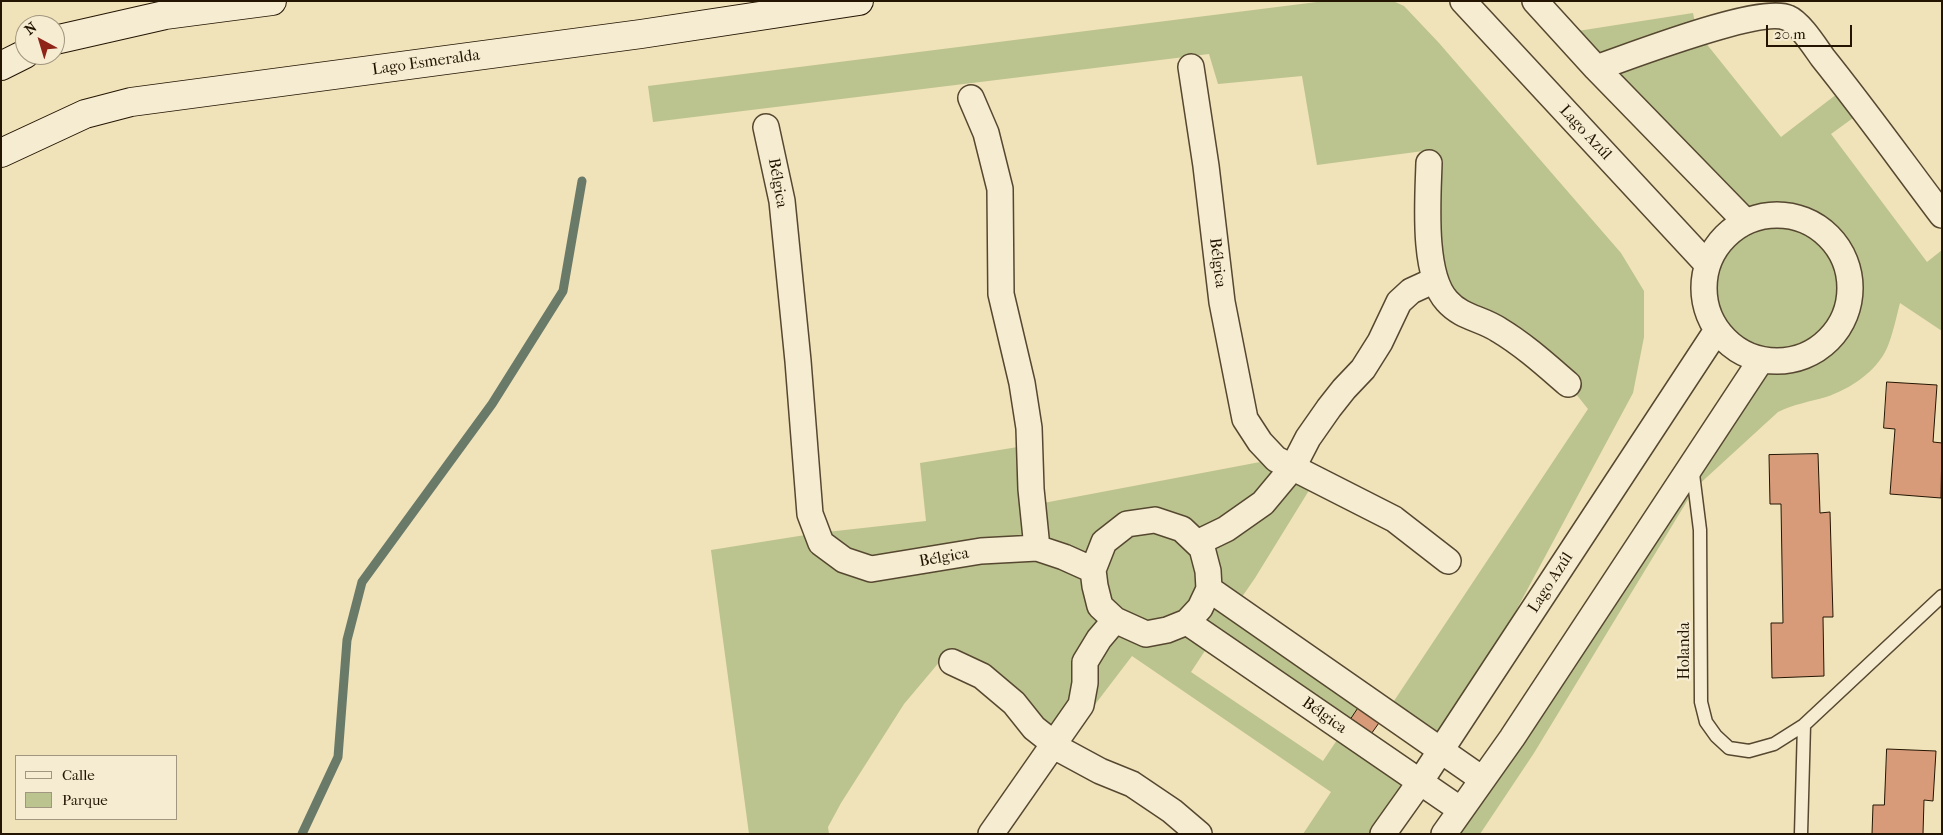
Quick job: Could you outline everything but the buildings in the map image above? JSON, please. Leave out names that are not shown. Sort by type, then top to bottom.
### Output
[{"type":"street","points":[[65,37],[172,8],[272,1]]},
{"type":"street","name":"Lago Esmeralda","points":[[1,153],[85,114],[131,102],[632,35],[859,1]]},
{"type":"street","name":"Lago Azúl","points":[[1463,1],[1707,264]]},
{"type":"street","points":[[1535,1],[1596,68],[1745,221]]},
{"type":"street","points":[[1596,68],[1697,32],[1774,15],[1789,18],[1846,87],[1942,215]]},
{"type":"street","points":[[1,66],[15,59]]},
{"type":"street","name":"Bélgica","points":[[1191,67],[1206,166],[1222,302],[1245,418],[1260,442],[1276,459],[1394,519],[1448,561]]},
{"type":"street","points":[[971,98],[986,133],[1000,189],[1001,294],[1022,383],[1029,428],[1031,490],[1037,548],[1093,570]]},
{"type":"street","name":"Bélgica","points":[[766,127],[782,201],[798,361],[810,514],[821,543],[844,560],[871,569],[981,551],[1037,548]]},
{"type":"street","points":[[1429,163],[1427,222],[1430,250],[1436,280],[1445,300],[1462,314],[1498,329],[1568,384]]},
{"type":"street","points":[[1786,214],[1812,223],[1839,247],[1849,269],[1850,298],[1845,318],[1833,336],[1817,350],[1794,360],[1760,360],[1736,349],[1717,330],[1705,304],[1703,285],[1707,264],[1720,242],[1745,221],[1763,215],[1786,214]]},
{"type":"street","points":[[1197,543],[1226,530],[1263,503],[1292,467],[1308,438],[1344,389],[1363,369],[1380,342],[1399,302],[1411,291],[1436,280]]},
{"type":"street","name":"Lago Azúl","points":[[1383,834],[1420,782],[1717,330]]},
{"type":"street","points":[[1444,834],[1512,738],[1760,360]]},
{"type":"street","points":[[1155,520],[1182,529],[1197,543],[1202,548],[1204,555],[1210,589],[1200,608],[1187,622],[1167,630],[1146,634],[1115,620],[1100,606],[1093,570],[1104,542],[1127,524],[1155,520]]},
{"type":"street","points":[[1210,589],[1482,779]]},
{"type":"street","points":[[990,834],[1081,704],[1085,683],[1085,662],[1099,639],[1115,620]]},
{"type":"street","name":"Bélgica","points":[[1187,622],[1461,810]]},
{"type":"street","points":[[952,662],[982,676],[1014,703],[1034,728],[1063,751],[1100,771],[1132,784],[1172,811],[1199,834]]},
{"type":"lane","name":"Holanda","points":[[1692,462],[1700,530],[1701,702],[1706,722],[1716,736],[1729,748],[1749,752],[1774,744],[1804,725],[1942,596]]},
{"type":"lane","points":[[1801,834],[1804,725]]},
{"type":"green space","points":[[1325,1],[1393,1],[1404,6],[1439,43],[1621,253],[1644,291],[1644,337],[1633,393],[1441,750],[1386,713],[1588,409],[1568,384],[1445,299],[1429,163],[1431,150],[1317,165],[1302,76],[1218,84],[1209,54],[653,122],[648,86]]},
{"type":"green space","points":[[1693,13],[1697,32],[1781,137],[1846,87],[1864,110],[1831,134],[1927,262],[1942,250],[1942,331],[1900,303],[1887,348],[1869,372],[1835,394],[1778,412],[1695,488],[1534,753],[1480,834],[1444,834],[1760,360],[1736,349],[1717,330],[1705,304],[1703,285],[1707,264],[1720,242],[1745,222],[1565,33]]},
{"type":"green space","points":[[1030,445],[1033,505],[1276,459],[1316,479],[1235,607],[1365,698],[1344,731],[1420,782],[1383,834],[1303,834],[1331,792],[1132,656],[1061,749],[941,660],[904,704],[841,803],[828,827],[829,834],[749,834],[711,550],[818,533],[926,521],[920,463]],"holes":[[[1212,640],[1343,731],[1323,761],[1191,672]]]},
{"type":"waterway","points":[[302,834],[338,757],[347,640],[362,582],[492,404],[563,291],[582,181]]}]
